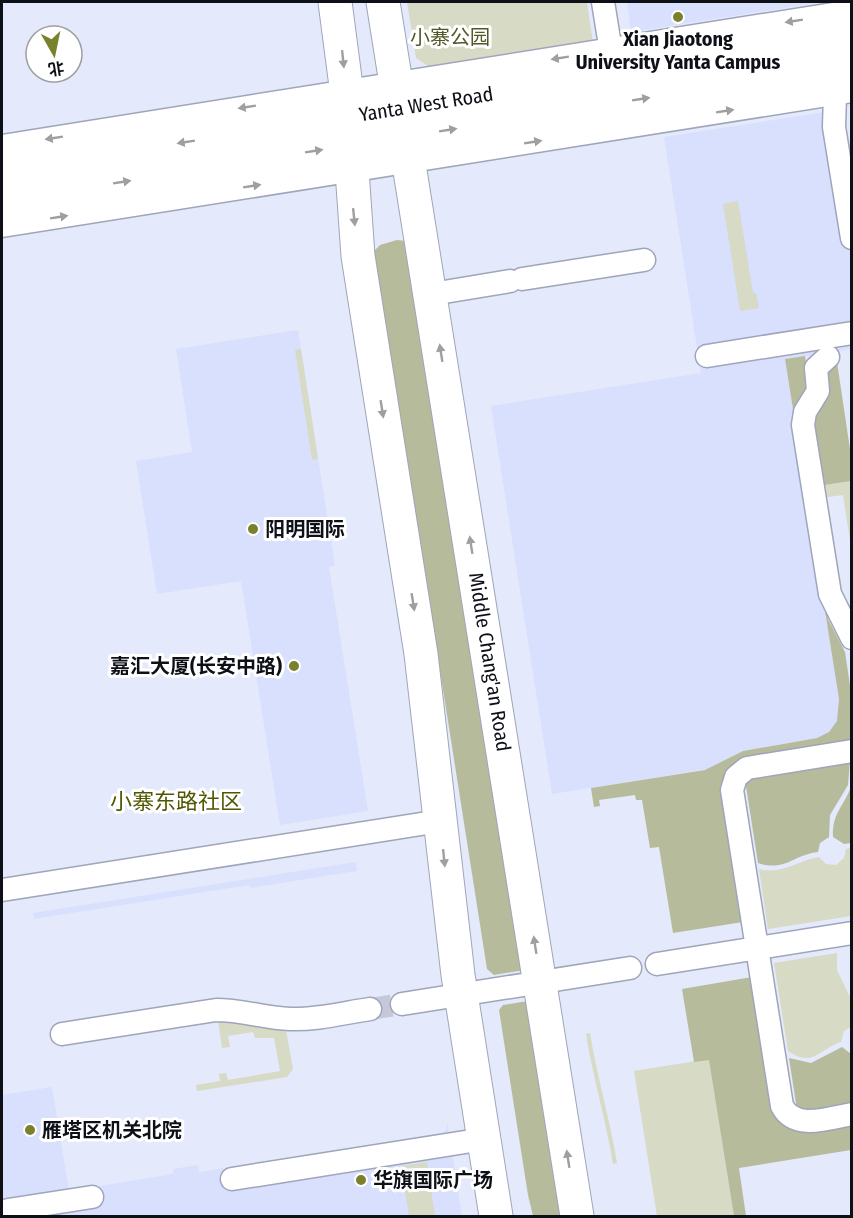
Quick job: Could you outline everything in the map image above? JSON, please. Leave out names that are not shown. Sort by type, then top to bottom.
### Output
[{"type":"main road","points":[[335,2],[358,256],[421,654],[461,995],[496,1209]]},
{"type":"main road","name":"Middle Chang'an Road","points":[[383,2],[432,294],[577,1216]]},
{"type":"main road","name":"Yanta West Road","points":[[403,122],[612,62],[852,36]]},
{"type":"main road","name":"Yanta West Road","points":[[2,201],[348,131],[403,122],[852,66]]},
{"type":"main road","name":"Yanta West Road","points":[[2,171],[348,131]]},
{"type":"street","points":[[603,2],[612,62],[852,11]]},
{"type":"street","points":[[2,226],[348,131],[403,122],[844,93],[834,127],[852,238]]},
{"type":"street","points":[[2,146],[348,131]]},
{"type":"street","points":[[432,294],[644,260]]},
{"type":"street","points":[[707,356],[852,333]]},
{"type":"street","points":[[828,357],[816,368],[818,391],[805,412],[802,422],[830,594],[849,629]]},
{"type":"street","points":[[852,752],[747,768],[734,780],[732,794],[784,1110],[790,1117],[803,1121],[852,1114]]},
{"type":"street","points":[[2,890],[440,821]]},
{"type":"street","points":[[657,964],[852,933]]},
{"type":"street","points":[[402,1004],[630,968]]},
{"type":"street","points":[[62,1034],[216,1010],[309,1019],[369,1009]]},
{"type":"street","points":[[232,1179],[484,1139]]},
{"type":"street","points":[[2,1216],[8,1210],[92,1197]]},
{"type":"shaded area","name":"Xian Jiaotong University Yanta Campus","points":[[627,2],[822,2],[631,32]]},
{"type":"shaded area","points":[[838,110],[851,195],[851,349],[785,360],[839,699],[837,721],[829,732],[817,738],[743,751],[714,768],[552,794],[491,406],[701,373],[664,137]]},
{"type":"shaded area","points":[[298,330],[335,566],[329,567],[368,811],[280,825],[241,581],[157,594],[136,461],[192,452],[176,349]]},
{"type":"shaded area","points":[[356,862],[357,871],[250,888],[249,885],[34,919],[33,913]]},
{"type":"shaded area","points":[[52,1087],[69,1191],[173,1174],[173,1169],[198,1165],[199,1172],[442,1133],[447,1129],[447,1121],[462,1216],[2,1216],[2,1095]]},
{"type":"green space","name":"小寨公园","points":[[407,2],[587,2],[594,50],[441,75],[416,58]]},
{"type":"green space","points":[[738,201],[753,293],[756,293],[759,308],[740,311],[723,204]]},
{"type":"green space","points":[[397,240],[406,241],[522,971],[494,975],[487,969],[374,251],[380,245]]},
{"type":"green space","points":[[301,349],[318,459],[312,460],[295,350]]},
{"type":"green space","points":[[805,356],[810,387],[797,426],[828,619],[845,652],[851,692],[851,740],[736,764],[743,922],[673,933],[659,847],[650,848],[642,800],[636,800],[635,795],[599,800],[600,806],[594,807],[591,788],[705,770],[743,751],[817,738],[829,732],[837,721],[839,699],[785,359]]},
{"type":"green space","points":[[837,362],[851,456],[851,481],[818,486],[809,417],[823,364]]},
{"type":"green space","points":[[851,481],[851,547],[843,495],[820,498],[818,486]]},
{"type":"green space","points":[[850,761],[848,785],[830,815],[829,837],[820,843],[818,852],[776,866],[758,863],[745,780]]},
{"type":"green space","points":[[851,787],[851,843],[844,844],[833,837],[833,829],[836,816]]},
{"type":"green space","points":[[851,848],[851,916],[768,929],[759,869],[782,869],[819,857],[826,864],[836,865],[844,858],[846,849]]},
{"type":"green space","points":[[837,953],[837,970],[851,999],[851,1027],[844,1031],[841,1042],[815,1056],[804,1058],[797,1056],[788,1051],[774,963]]},
{"type":"green space","points":[[752,977],[773,1107],[851,1123],[851,1150],[739,1168],[746,1216],[734,1216],[709,1060],[694,1062],[682,989]]},
{"type":"green space","points":[[528,1001],[567,1216],[533,1216],[528,1195],[499,1010],[503,1005]]},
{"type":"green space","points":[[218,1020],[286,1030],[293,1069],[287,1077],[197,1091],[196,1085],[220,1081],[219,1074],[226,1073],[228,1080],[280,1071],[274,1038],[255,1038],[253,1032],[228,1036],[230,1047],[222,1048]]},
{"type":"green space","points":[[590,1033],[617,1163],[613,1164],[586,1034]]},
{"type":"green space","points":[[842,1047],[851,1054],[851,1105],[804,1112],[797,1110],[789,1058],[811,1063]]},
{"type":"green space","points":[[709,1059],[734,1216],[657,1216],[634,1071]]},
{"type":"green space","points":[[427,1162],[435,1216],[409,1216],[401,1166]]},
{"type":"tunnel","points":[[370,1009],[402,1004]]},
{"type":"place","name":"Xian Jiaotong University Yanta Campus","points":[[678,17]]},
{"type":"place","name":"阳明国际","points":[[253,529]]},
{"type":"place","name":"嘉汇大厦(长安中路)","points":[[294,666]]},
{"type":"place","name":"雁塔区机关北院","points":[[30,1130]]},
{"type":"place","name":"华旗国际广场","points":[[361,1180]]},
{"type":"district","name":"小寨东路社区","points":[[176,801]]}]
